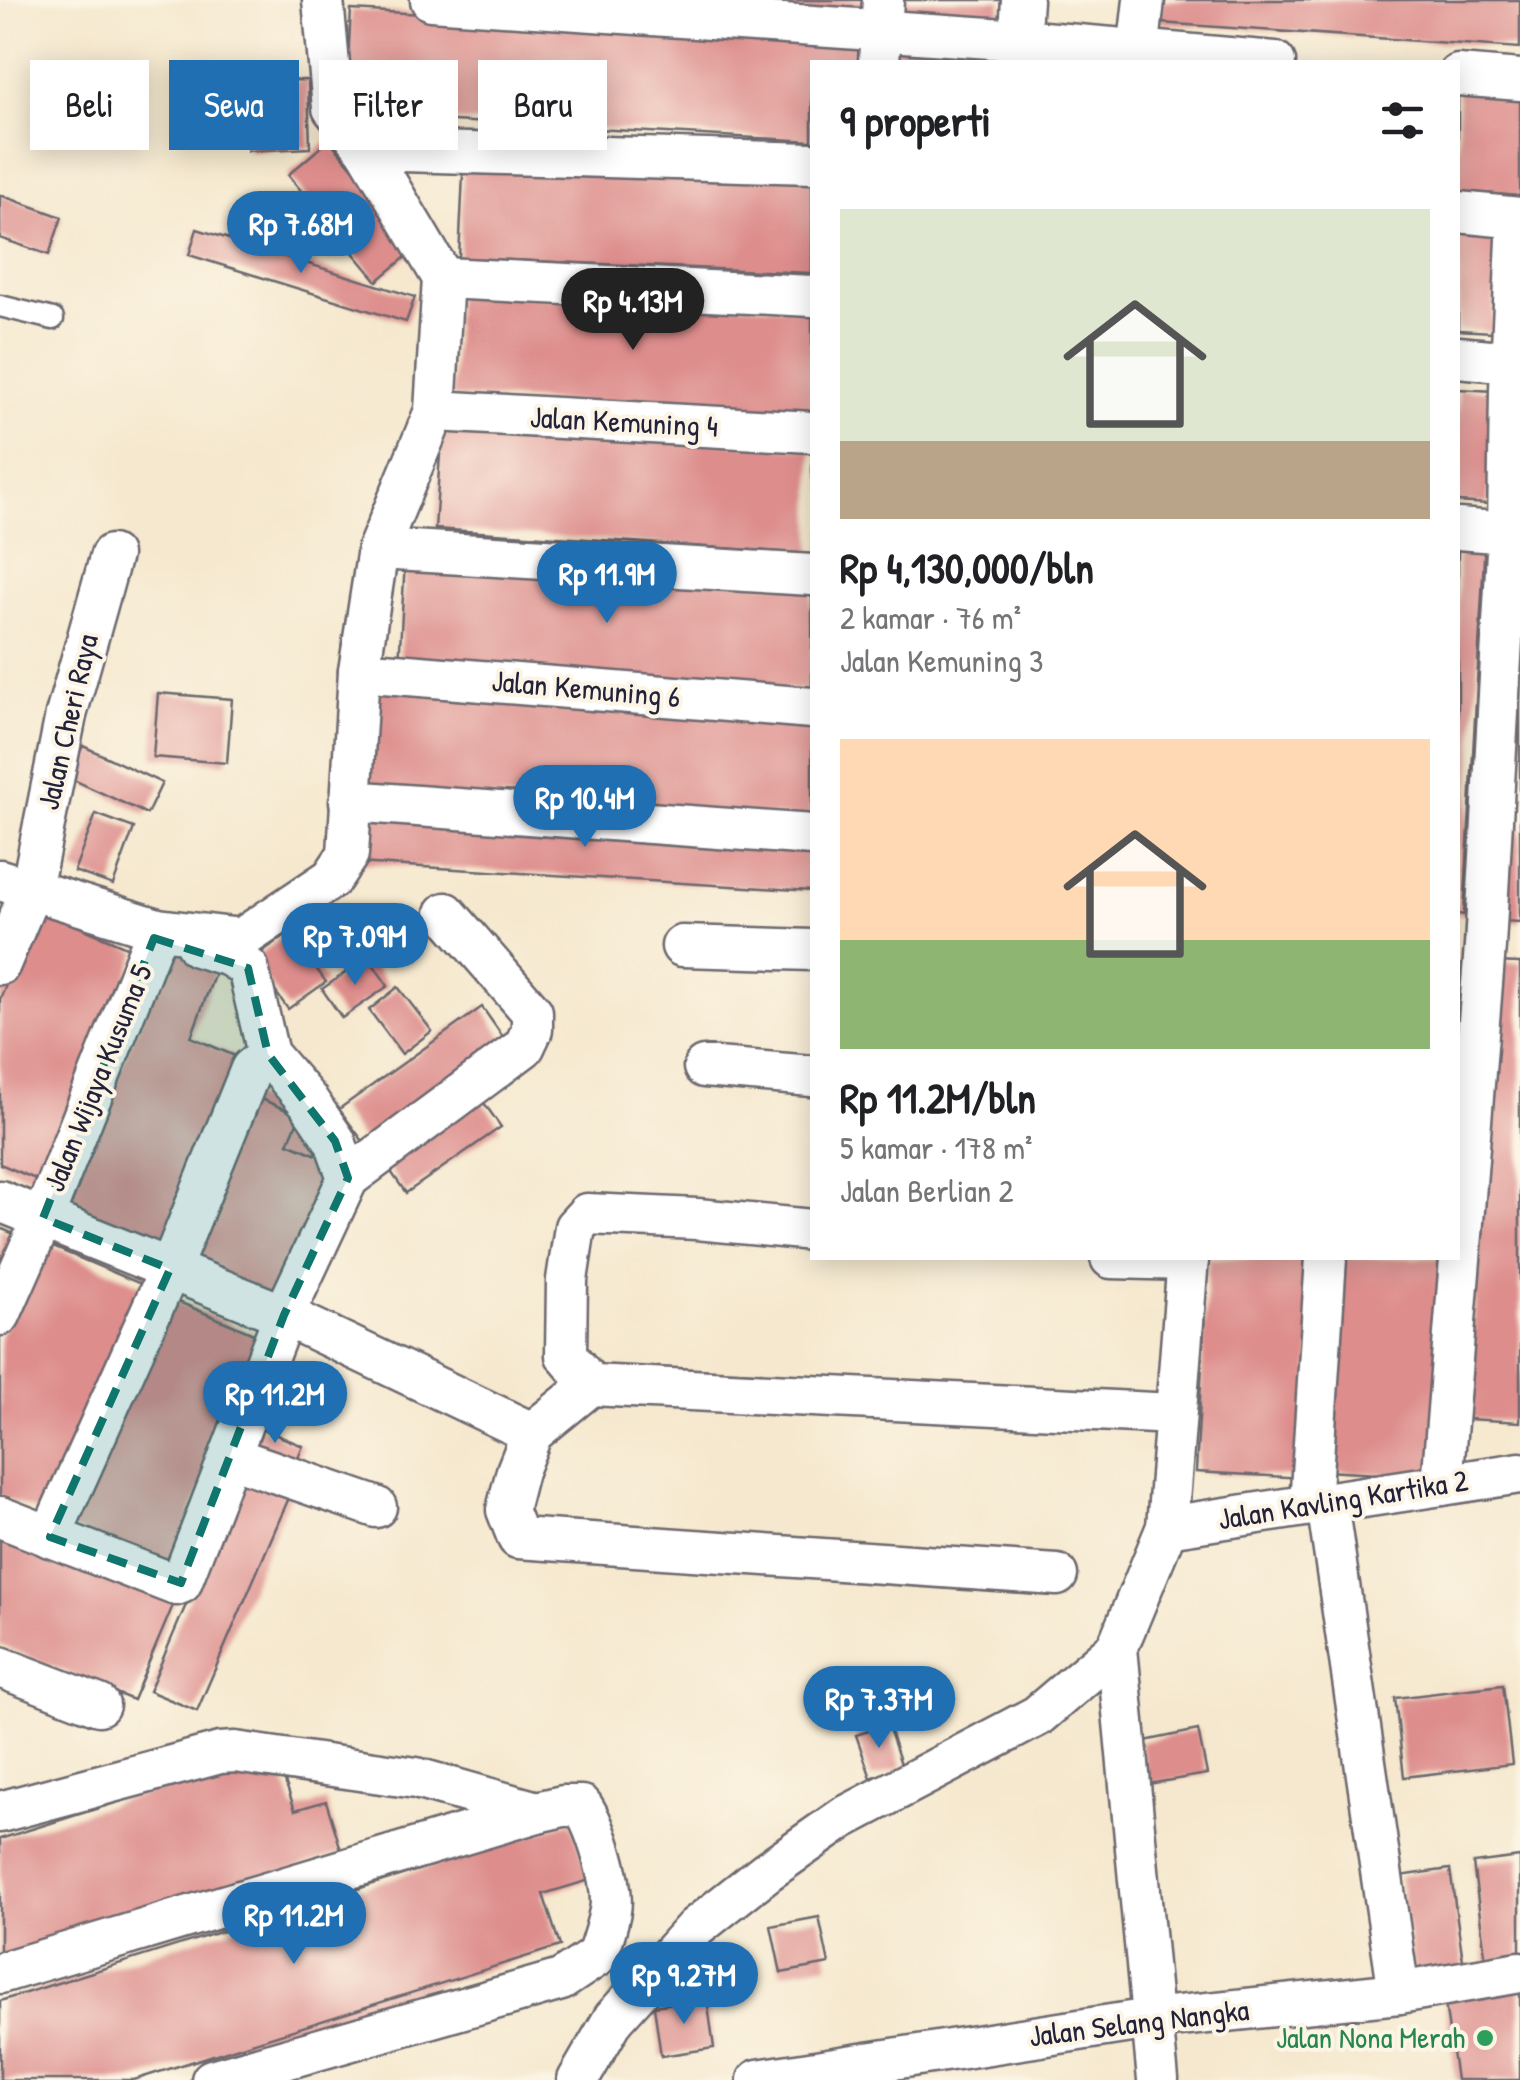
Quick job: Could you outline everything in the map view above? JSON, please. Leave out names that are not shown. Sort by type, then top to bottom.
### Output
[{"type":"street","points":[[323,0],[329,60]]},
{"type":"street","points":[[431,0],[751,11],[1019,51],[1206,60]]},
{"type":"street","points":[[1019,51],[1022,0]]},
{"type":"street","points":[[1137,58],[1144,0]]},
{"type":"street","points":[[1460,76],[1520,80]]},
{"type":"street","points":[[367,150],[810,162]]},
{"type":"street","points":[[14,892],[154,938],[230,956],[244,954],[289,907],[332,878],[348,854],[359,671],[378,549],[434,411],[443,278],[367,150]]},
{"type":"street","points":[[1442,1485],[1488,946],[1514,534],[1513,375],[1519,218],[1460,212]]},
{"type":"street","points":[[443,278],[810,296]]},
{"type":"street","points":[[1460,358],[1513,375]]},
{"type":"street","points":[[1460,384],[1513,375]]},
{"type":"street","name":"Jalan Kemuning 4","points":[[434,411],[810,432]]},
{"type":"street","points":[[1460,529],[1514,534]]},
{"type":"street","points":[[378,549],[810,575]]},
{"type":"street","name":"Jalan Cheri Raya","points":[[0,964],[14,892],[111,555]]},
{"type":"street","name":"Jalan Kemuning 6","points":[[359,671],[810,708]]},
{"type":"street","points":[[350,801],[810,835]]},
{"type":"street","points":[[14,892],[244,954]]},
{"type":"street","points":[[0,1517],[176,1585],[182,1580],[284,1315],[348,1178],[524,1048],[532,1030],[532,1012],[446,913]]},
{"type":"street","name":"Jalan Wijaya Kusuma 5","points":[[0,1315],[43,1218],[154,938]]},
{"type":"street","points":[[682,946],[810,950]]},
{"type":"street","points":[[244,954],[268,1054],[335,1142],[348,1178]]},
{"type":"street","points":[[50,1536],[170,1269],[251,1068],[268,1054]]},
{"type":"street","points":[[704,1068],[810,1076]]},
{"type":"street","points":[[0,1201],[284,1315],[532,1433]]},
{"type":"street","points":[[591,1385],[566,1355],[568,1280],[575,1227],[587,1214],[810,1230]]},
{"type":"street","points":[[578,2080],[614,2018],[662,1961],[709,1917],[843,1818],[1037,1716],[1117,1648],[1167,1526],[1188,1260]]},
{"type":"street","points":[[1326,1260],[1318,1504],[1400,1993]]},
{"type":"street","points":[[1058,1575],[518,1538],[508,1510],[532,1433],[591,1385],[1174,1414]]},
{"type":"street","points":[[231,1457],[376,1507]]},
{"type":"street","name":"Jalan Kavling Kartika 2","points":[[1167,1526],[1520,1473]]},
{"type":"street","points":[[1117,1648],[1158,2080]]},
{"type":"street","points":[[0,1668],[99,1705]]},
{"type":"street","points":[[0,1812],[236,1752],[416,1778],[538,1812]]},
{"type":"street","points":[[0,1973],[538,1812],[582,1806],[600,1846],[612,1906],[597,1956],[561,1980],[212,2080]]},
{"type":"street","name":"Jalan Selang Nangka","points":[[758,2080],[1150,2019],[1400,1993],[1520,1972]]},
{"type":"lane","points":[[0,306],[53,319]]},
{"type":"highlighted area","points":[[154,938],[248,968],[268,1054],[335,1141],[348,1178],[284,1315],[181,1583],[50,1537],[170,1269],[43,1218]]},
{"type":"building","points":[[761,0],[868,0],[867,18],[760,10]]},
{"type":"building","points":[[893,0],[1001,0],[999,30],[891,23]]},
{"type":"building","points":[[1162,0],[1520,0],[1520,48],[1160,23]]},
{"type":"building","points":[[351,10],[870,39],[869,60],[810,60],[810,141],[607,130],[607,60],[478,60],[478,122],[458,121],[458,60],[348,60]]},
{"type":"building","points":[[896,39],[1003,46],[1002,60],[895,60]]},
{"type":"building","points":[[299,80],[308,80],[310,148],[299,149]]},
{"type":"building","points":[[1460,85],[1520,89],[1520,196],[1460,191]]},
{"type":"building","points":[[319,149],[337,150],[419,246],[377,281],[288,175]]},
{"type":"building","points":[[464,153],[810,168],[810,273],[459,258]]},
{"type":"building","points":[[0,195],[62,217],[49,255],[0,238]]},
{"type":"building","points":[[1460,223],[1501,226],[1492,332],[1460,330]]},
{"type":"building","points":[[197,229],[415,297],[406,322],[189,255]]},
{"type":"building","points":[[456,293],[810,308],[810,413],[452,397]]},
{"type":"building","points":[[1460,389],[1494,391],[1488,504],[1460,502]]},
{"type":"building","points":[[442,424],[810,449],[810,554],[435,529]]},
{"type":"building","points":[[1460,539],[1485,540],[1464,915],[1460,914]]},
{"type":"building","points":[[405,561],[810,586],[810,691],[399,665]]},
{"type":"building","points":[[1520,657],[1520,922],[1502,921]]},
{"type":"building","points":[[375,686],[810,713],[810,818],[369,790]]},
{"type":"building","points":[[158,693],[232,699],[227,763],[153,757]]},
{"type":"building","points":[[83,746],[162,783],[147,814],[67,777]]},
{"type":"building","points":[[361,808],[810,837],[810,891],[358,863]]},
{"type":"building","points":[[96,814],[134,828],[113,885],[74,871]]},
{"type":"building","points":[[38,909],[138,952],[40,1181],[0,1164],[0,999]]},
{"type":"building","points":[[290,932],[326,982],[288,1009],[252,959]]},
{"type":"building","points":[[172,947],[218,965],[191,1037],[242,1059],[157,1258],[56,1215]]},
{"type":"building","points":[[368,957],[388,986],[342,1018],[322,989]]},
{"type":"building","points":[[1493,962],[1520,963],[1520,1422],[1468,1419]]},
{"type":"building","points":[[398,987],[432,1031],[402,1054],[369,1010]]},
{"type":"building","points":[[482,1007],[510,1047],[368,1148],[339,1109]]},
{"type":"building","points":[[477,1093],[501,1127],[406,1193],[382,1159]]},
{"type":"building","points":[[250,1094],[300,1116],[288,1143],[339,1164],[279,1303],[178,1261]]},
{"type":"building","points":[[0,1228],[21,1237],[0,1286]]},
{"type":"building","points":[[41,1242],[141,1284],[43,1514],[0,1496],[0,1337]]},
{"type":"building","points":[[1208,1260],[1316,1260],[1304,1478],[1196,1472]]},
{"type":"building","points":[[1337,1260],[1445,1260],[1432,1477],[1325,1471]]},
{"type":"building","points":[[165,1296],[265,1339],[167,1569],[67,1527]]},
{"type":"building","points":[[255,1426],[303,1446],[294,1467],[246,1446]]},
{"type":"building","points":[[243,1472],[291,1493],[197,1711],[149,1691]]},
{"type":"building","points":[[0,1529],[174,1603],[133,1700],[0,1645]]},
{"type":"building","points":[[1503,1685],[1512,1764],[1404,1777],[1395,1698]]},
{"type":"building","points":[[888,1725],[902,1767],[871,1778],[856,1735]]},
{"type":"building","points":[[1198,1730],[1207,1774],[1148,1784],[1140,1742]]},
{"type":"building","points":[[252,1760],[281,1770],[295,1810],[326,1801],[342,1853],[0,1961],[0,1839]]},
{"type":"building","points":[[571,1822],[590,1880],[543,1894],[560,1946],[134,2080],[0,2080],[0,2001]]},
{"type":"building","points":[[1520,1857],[1520,1958],[1486,1962],[1473,1863]]},
{"type":"building","points":[[1450,1869],[1464,1968],[1414,1975],[1399,1876]]},
{"type":"building","points":[[819,1917],[829,1964],[781,1973],[771,1926]]},
{"type":"building","name":"Jalan Nona Merah","points":[[1520,1986],[1520,2080],[1456,2080],[1444,1996]]},
{"type":"building","points":[[707,1998],[714,2048],[661,2056],[654,2006]]},
{"type":"place","name":"Jalan Nona Merah","points":[[1485,2038]]}]
